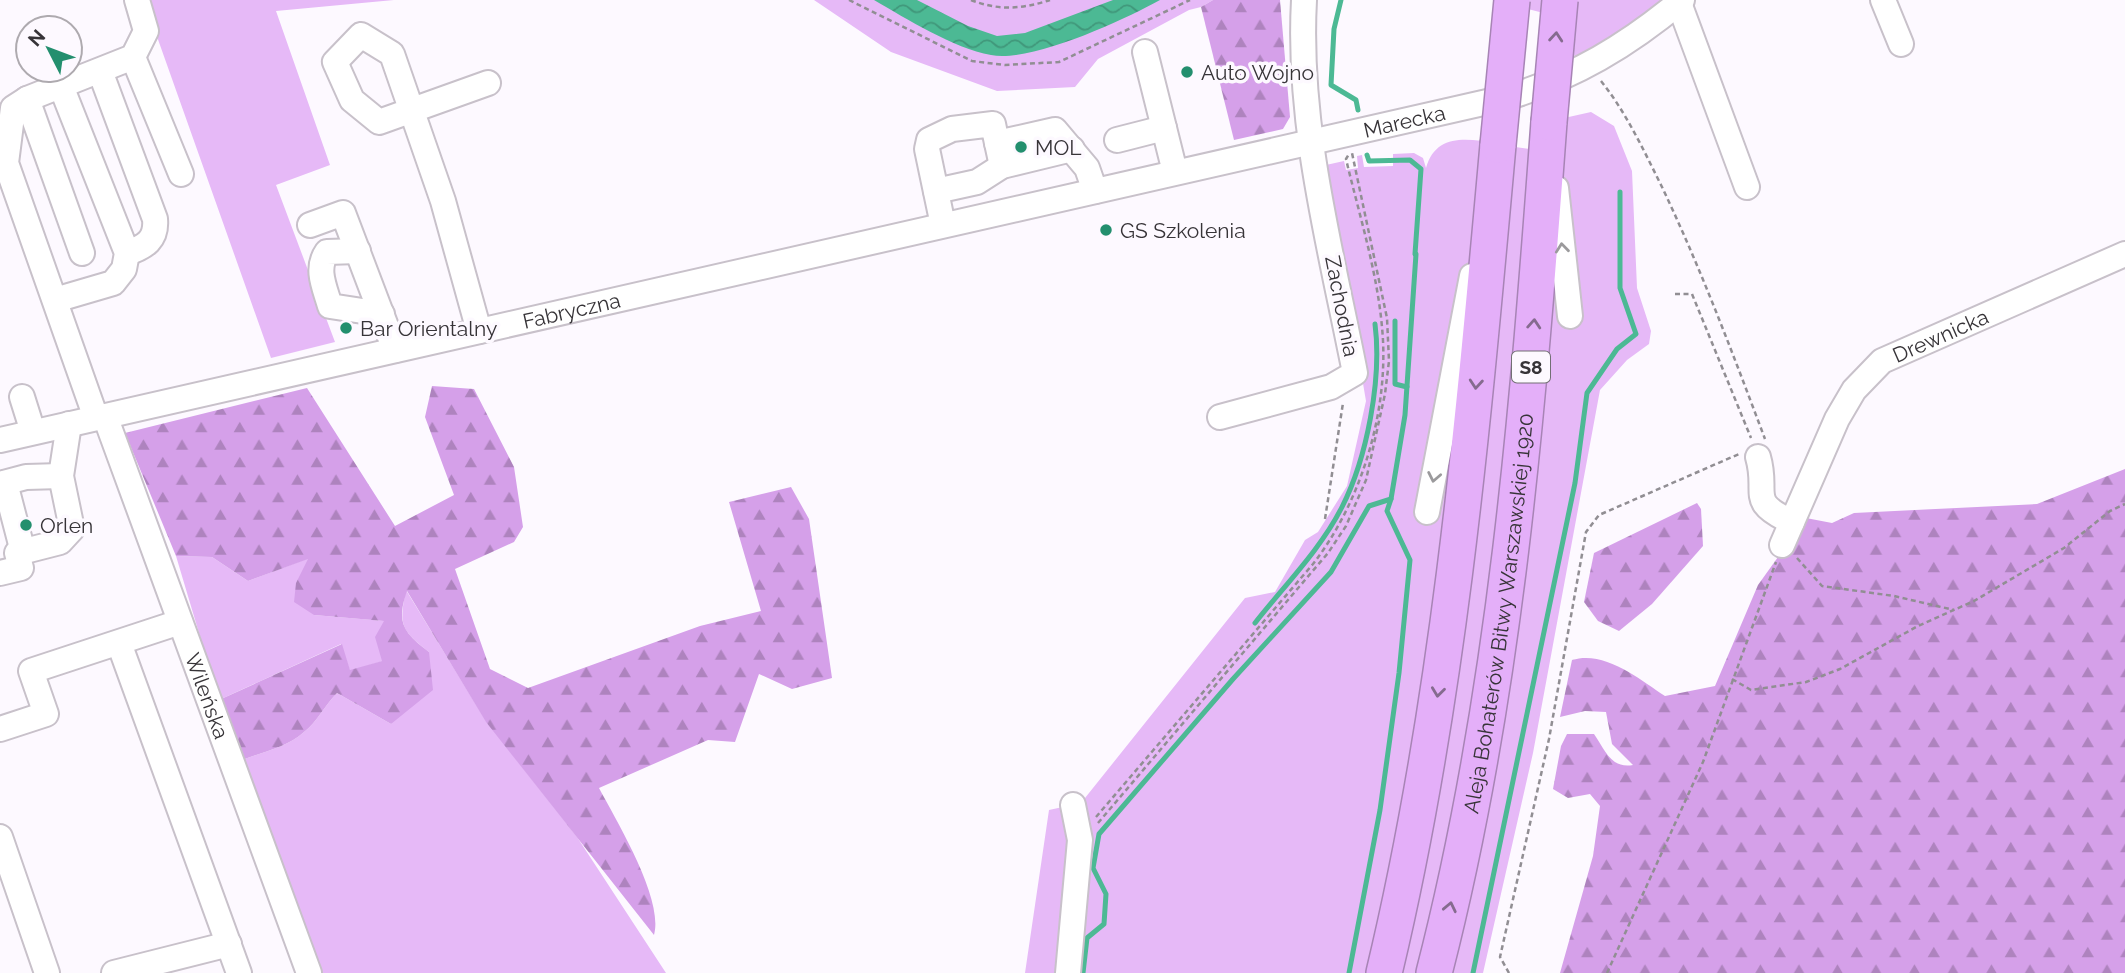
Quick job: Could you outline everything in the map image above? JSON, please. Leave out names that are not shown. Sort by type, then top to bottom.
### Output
[{"type":"highway","points":[[1384,973],[1408,867],[1436,707],[1475,400],[1512,0]]},
{"type":"highway","name":"Aleja Bohaterów Bitwy Warszawskiej 1920","points":[[1434,973],[1471,805],[1507,596],[1529,397],[1560,0]]},
{"type":"street","points":[[82,253],[27,99],[133,57],[146,31],[137,0]]},
{"type":"street","name":"Zachodnia","points":[[1220,417],[1331,387],[1355,373],[1310,141],[1301,56],[1304,0]]},
{"type":"street","points":[[1883,0],[1901,44]]},
{"type":"street","points":[[1680,1],[1747,187]]},
{"type":"street","name":"Marecka","points":[[1099,190],[1505,98],[1550,84],[1622,47],[1680,1]]},
{"type":"street","points":[[1145,52],[1175,172]]},
{"type":"street","points":[[133,57],[181,174]]},
{"type":"street","points":[[100,71],[155,219],[156,227],[149,243],[127,253]]},
{"type":"street","points":[[479,331],[443,201],[412,111],[488,83]]},
{"type":"street","points":[[55,300],[113,283],[124,269],[127,253],[61,86]]},
{"type":"street","name":"Wileńska","points":[[27,99],[11,111],[6,163],[55,300],[180,622],[309,973]]},
{"type":"street","points":[[1549,122],[1570,316]]},
{"type":"street","points":[[1117,140],[1164,128]]},
{"type":"street","points":[[943,225],[927,149],[929,140],[952,129],[997,144],[1072,149]]},
{"type":"street","points":[[936,191],[970,185],[997,144],[1055,130],[1091,174],[1099,190]]},
{"type":"street","points":[[1427,512],[1498,145]]},
{"type":"street","name":"Fabryczna","points":[[0,440],[1099,190]]},
{"type":"street","points":[[310,225],[343,213],[395,351]]},
{"type":"street","points":[[358,251],[327,252],[323,258],[322,276],[330,306],[382,314]]},
{"type":"street","name":"Drewnicka","points":[[1782,545],[1837,419],[1854,390],[1882,361],[2125,254]]},
{"type":"street","points":[[22,397],[33,432]]},
{"type":"street","points":[[0,573],[21,568],[17,553],[60,542],[72,529],[61,476],[69,424]]},
{"type":"street","points":[[1754,456],[1765,508],[1793,522]]},
{"type":"street","points":[[23,552],[2,484],[26,477],[61,476]]},
{"type":"street","points":[[0,729],[46,714],[31,671],[180,622]]},
{"type":"street","points":[[119,643],[239,973]]},
{"type":"street","points":[[1068,973],[1086,834],[1073,805]]},
{"type":"street","points":[[0,837],[47,973]]},
{"type":"street","points":[[114,973],[229,944]]},
{"type":"path","points":[[849,0],[972,61],[1005,65],[1059,62],[1190,0]]},
{"type":"path","points":[[971,0],[999,9],[1020,8],[1050,0]]},
{"type":"path","points":[[1509,973],[1500,957],[1549,739],[1586,532],[1599,515],[1754,456],[1769,458],[1769,451],[1696,259],[1621,110],[1597,76]]},
{"type":"path","points":[[1354,144],[1352,157],[1389,340],[1385,394],[1366,480],[1351,516],[1328,552],[1086,834],[1092,821],[1313,564],[1331,541],[1350,505],[1366,463],[1378,404],[1384,346],[1374,279],[1346,159],[1354,144]]},
{"type":"path","points":[[1675,294],[1692,294],[1754,456]]},
{"type":"path","points":[[1325,519],[1342,406],[1355,373]]},
{"type":"path","points":[[1732,678],[1751,691],[1806,682],[1840,669],[1954,610],[2064,548],[2110,511],[2125,504]]},
{"type":"path","points":[[1793,522],[1797,558],[1822,586],[1894,596],[1954,610]]},
{"type":"path","points":[[1607,973],[1703,762],[1782,545]]},
{"type":"shaded area","points":[[144,0],[394,0],[276,11],[330,165],[276,185],[335,342],[271,358]]},
{"type":"shaded area","points":[[814,0],[1213,0],[1098,59],[1075,87],[997,91],[891,52]]},
{"type":"shaded area","points":[[1492,0],[1682,0],[1579,71],[1563,18]]},
{"type":"shaded area","points":[[1591,112],[1614,126],[1632,171],[1637,288],[1651,331],[1649,344],[1627,360],[1600,390],[1533,753],[1483,973],[1025,973],[1049,810],[1081,803],[1245,598],[1275,592],[1305,540],[1318,532],[1347,486],[1366,401],[1326,165],[1344,161],[1346,170],[1358,168],[1357,156],[1362,155],[1364,167],[1393,166],[1393,154],[1414,153],[1423,158],[1426,168],[1433,153],[1443,144],[1455,140],[1486,141],[1532,149],[1533,125]]},
{"type":"shaded area","points":[[176,556],[212,557],[248,581],[309,558],[314,615],[385,621],[383,661],[350,671],[341,644],[219,700]]},
{"type":"shaded area","points":[[406,590],[486,721],[577,837],[666,973],[323,973],[242,760],[298,737],[309,728],[337,693],[391,724],[429,652],[412,638],[404,626]]},
{"type":"green space","points":[[1213,0],[1280,0],[1290,117],[1283,129],[1234,140],[1201,7]]},
{"type":"green space","points":[[432,386],[474,389],[514,467],[523,527],[514,542],[455,569],[490,669],[528,688],[700,626],[761,611],[729,502],[791,487],[809,519],[832,678],[792,689],[759,674],[735,742],[708,740],[599,788],[646,882],[655,920],[654,935],[486,722],[407,591],[402,619],[413,639],[429,652],[433,690],[391,724],[337,693],[309,728],[298,737],[242,760],[219,700],[342,644],[350,670],[382,661],[375,637],[384,621],[314,615],[294,602],[296,583],[308,559],[248,581],[212,557],[176,556],[125,433],[307,388],[395,526],[454,495],[425,417]]},
{"type":"green space","points":[[2125,469],[2125,973],[1560,973],[1593,856],[1600,806],[1590,794],[1568,798],[1553,789],[1561,746],[1567,734],[1594,734],[1614,761],[1633,765],[1612,744],[1606,712],[1585,711],[1560,717],[1572,660],[1597,659],[1609,663],[1665,696],[1715,686],[1758,585],[1806,518],[1832,523],[1854,513],[2037,504]]},
{"type":"green space","points":[[1697,503],[1701,509],[1703,546],[1652,604],[1619,631],[1598,621],[1584,602],[1594,553]]},
{"type":"water","points":[[874,0],[917,0],[968,26],[997,36],[1025,33],[1113,0],[1160,0],[1077,38],[1029,53],[1008,56],[991,55],[961,46]]},
{"type":"waterway","points":[[1341,0],[1334,29],[1331,85],[1356,100],[1358,110]]},
{"type":"waterway","points":[[1367,155],[1369,161],[1410,160],[1421,169],[1415,254]]},
{"type":"waterway","points":[[1473,973],[1575,483],[1587,393],[1617,349],[1636,334],[1620,288],[1620,192]]},
{"type":"waterway","points":[[1083,973],[1087,938],[1104,924],[1106,894],[1093,868],[1099,834],[1233,679],[1331,572],[1369,506],[1391,499],[1405,415],[1416,254]]},
{"type":"waterway","points":[[1395,321],[1395,384],[1407,387]]},
{"type":"waterway","points":[[1255,623],[1324,538],[1351,487],[1365,442],[1374,393],[1377,346],[1375,324]]},
{"type":"waterway","points":[[1349,973],[1380,810],[1399,673],[1410,560],[1387,511],[1391,499]]},
{"type":"place","name":"Auto Wojno","points":[[1187,72]]},
{"type":"place","name":"MOL","points":[[1021,147]]},
{"type":"place","name":"GS Szkolenia","points":[[1106,230]]},
{"type":"place","name":"Bar Orientalny","points":[[346,328]]},
{"type":"place","name":"Orlen","points":[[26,525]]}]
